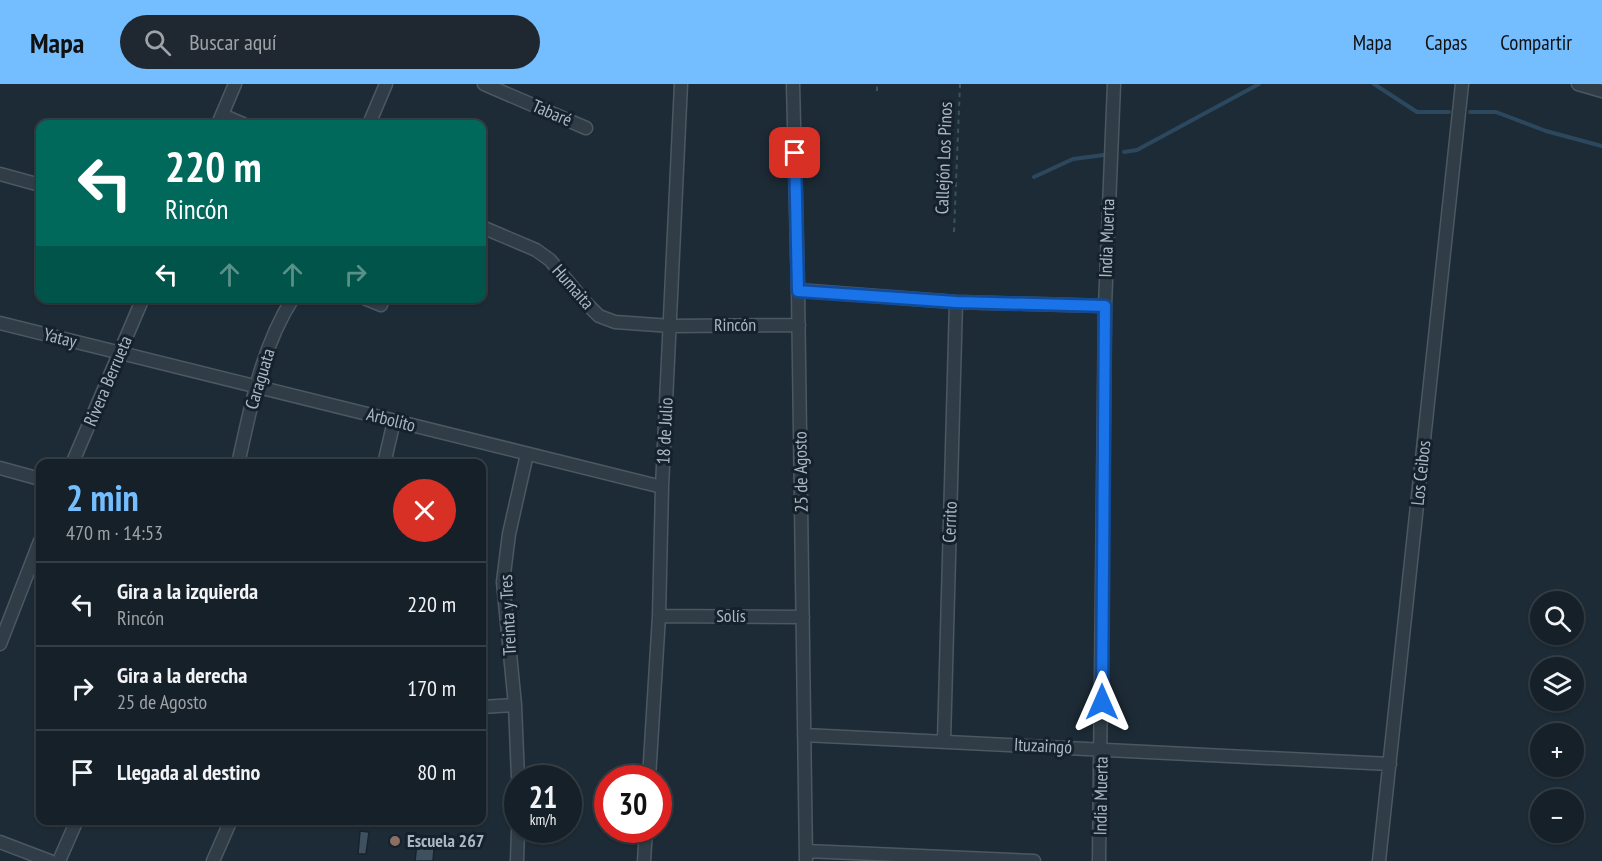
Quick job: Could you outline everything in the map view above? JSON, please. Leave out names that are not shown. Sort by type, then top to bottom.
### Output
[{"type":"street","points":[[220,120],[235,84]]},
{"type":"street","points":[[371,120],[386,84]]},
{"type":"street","name":"Tabaré","points":[[484,84],[586,128]]},
{"type":"street","name":"18 de Julio","points":[[650,765],[659,616],[662,487],[681,84]]},
{"type":"street","name":"25 de Agosto","points":[[793,84],[799,325],[806,856]]},
{"type":"street","name":"India Muerta","points":[[1100,861],[1105,306],[1114,84]]},
{"type":"street","name":"Los Ceibos","points":[[1379,861],[1462,84]]},
{"type":"street","points":[[1578,84],[1602,91]]},
{"type":"street","points":[[0,174],[36,184]]},
{"type":"street","name":"Humaita","points":[[486,229],[536,250],[550,260],[599,316],[615,322],[671,326]]},
{"type":"street","points":[[798,291],[956,302],[1105,306]]},
{"type":"street","name":"Cerrito","points":[[944,741],[956,302]]},
{"type":"street","name":"Rivera Berrueta","points":[[74,459],[141,303]]},
{"type":"street","name":"Caraguata","points":[[239,459],[255,387],[279,320],[290,303]]},
{"type":"street","points":[[376,303],[381,305]]},
{"type":"street","name":"Yatay","points":[[0,323],[120,354]]},
{"type":"street","name":"Rincón","points":[[671,326],[799,325]]},
{"type":"street","name":"Arbolito","points":[[120,354],[662,487]]},
{"type":"street","points":[[385,459],[394,421]]},
{"type":"street","name":"Treinta y Tres","points":[[517,765],[515,705],[503,582],[509,534],[527,454]]},
{"type":"street","points":[[0,468],[36,478]]},
{"type":"street","points":[[0,644],[36,551]]},
{"type":"street","name":"Solís","points":[[659,616],[802,617]]},
{"type":"street","points":[[486,707],[515,705]]},
{"type":"street","name":"Ituzaingó","points":[[804,735],[1390,764]]},
{"type":"street","points":[[59,861],[75,825]]},
{"type":"street","points":[[213,861],[229,825]]},
{"type":"street","points":[[0,842],[50,861]]},
{"type":"street","points":[[517,861],[518,843]]},
{"type":"street","points":[[644,861],[645,843]]},
{"type":"street","points":[[806,856],[1034,861]]},
{"type":"path","points":[[877,84],[877,91]]},
{"type":"path","name":"Callejón Los Pinos","points":[[954,232],[960,84]]},
{"type":"building","points":[[360,831],[369,832],[366,854],[358,854]]},
{"type":"building","points":[[418,835],[435,837],[433,861],[415,861]]},
{"type":"waterway","points":[[1124,152],[1137,150],[1259,84]]},
{"type":"waterway","points":[[1374,84],[1417,112],[1449,112]]},
{"type":"waterway","points":[[1470,112],[1496,112],[1546,131],[1602,146]]},
{"type":"waterway","points":[[1034,177],[1073,159],[1104,155]]},
{"type":"place","name":"Escuela 267","points":[[395,841]]},
{"type":"route","points":[[795,153],[798,291],[956,302],[1105,306],[1102,702]]}]
